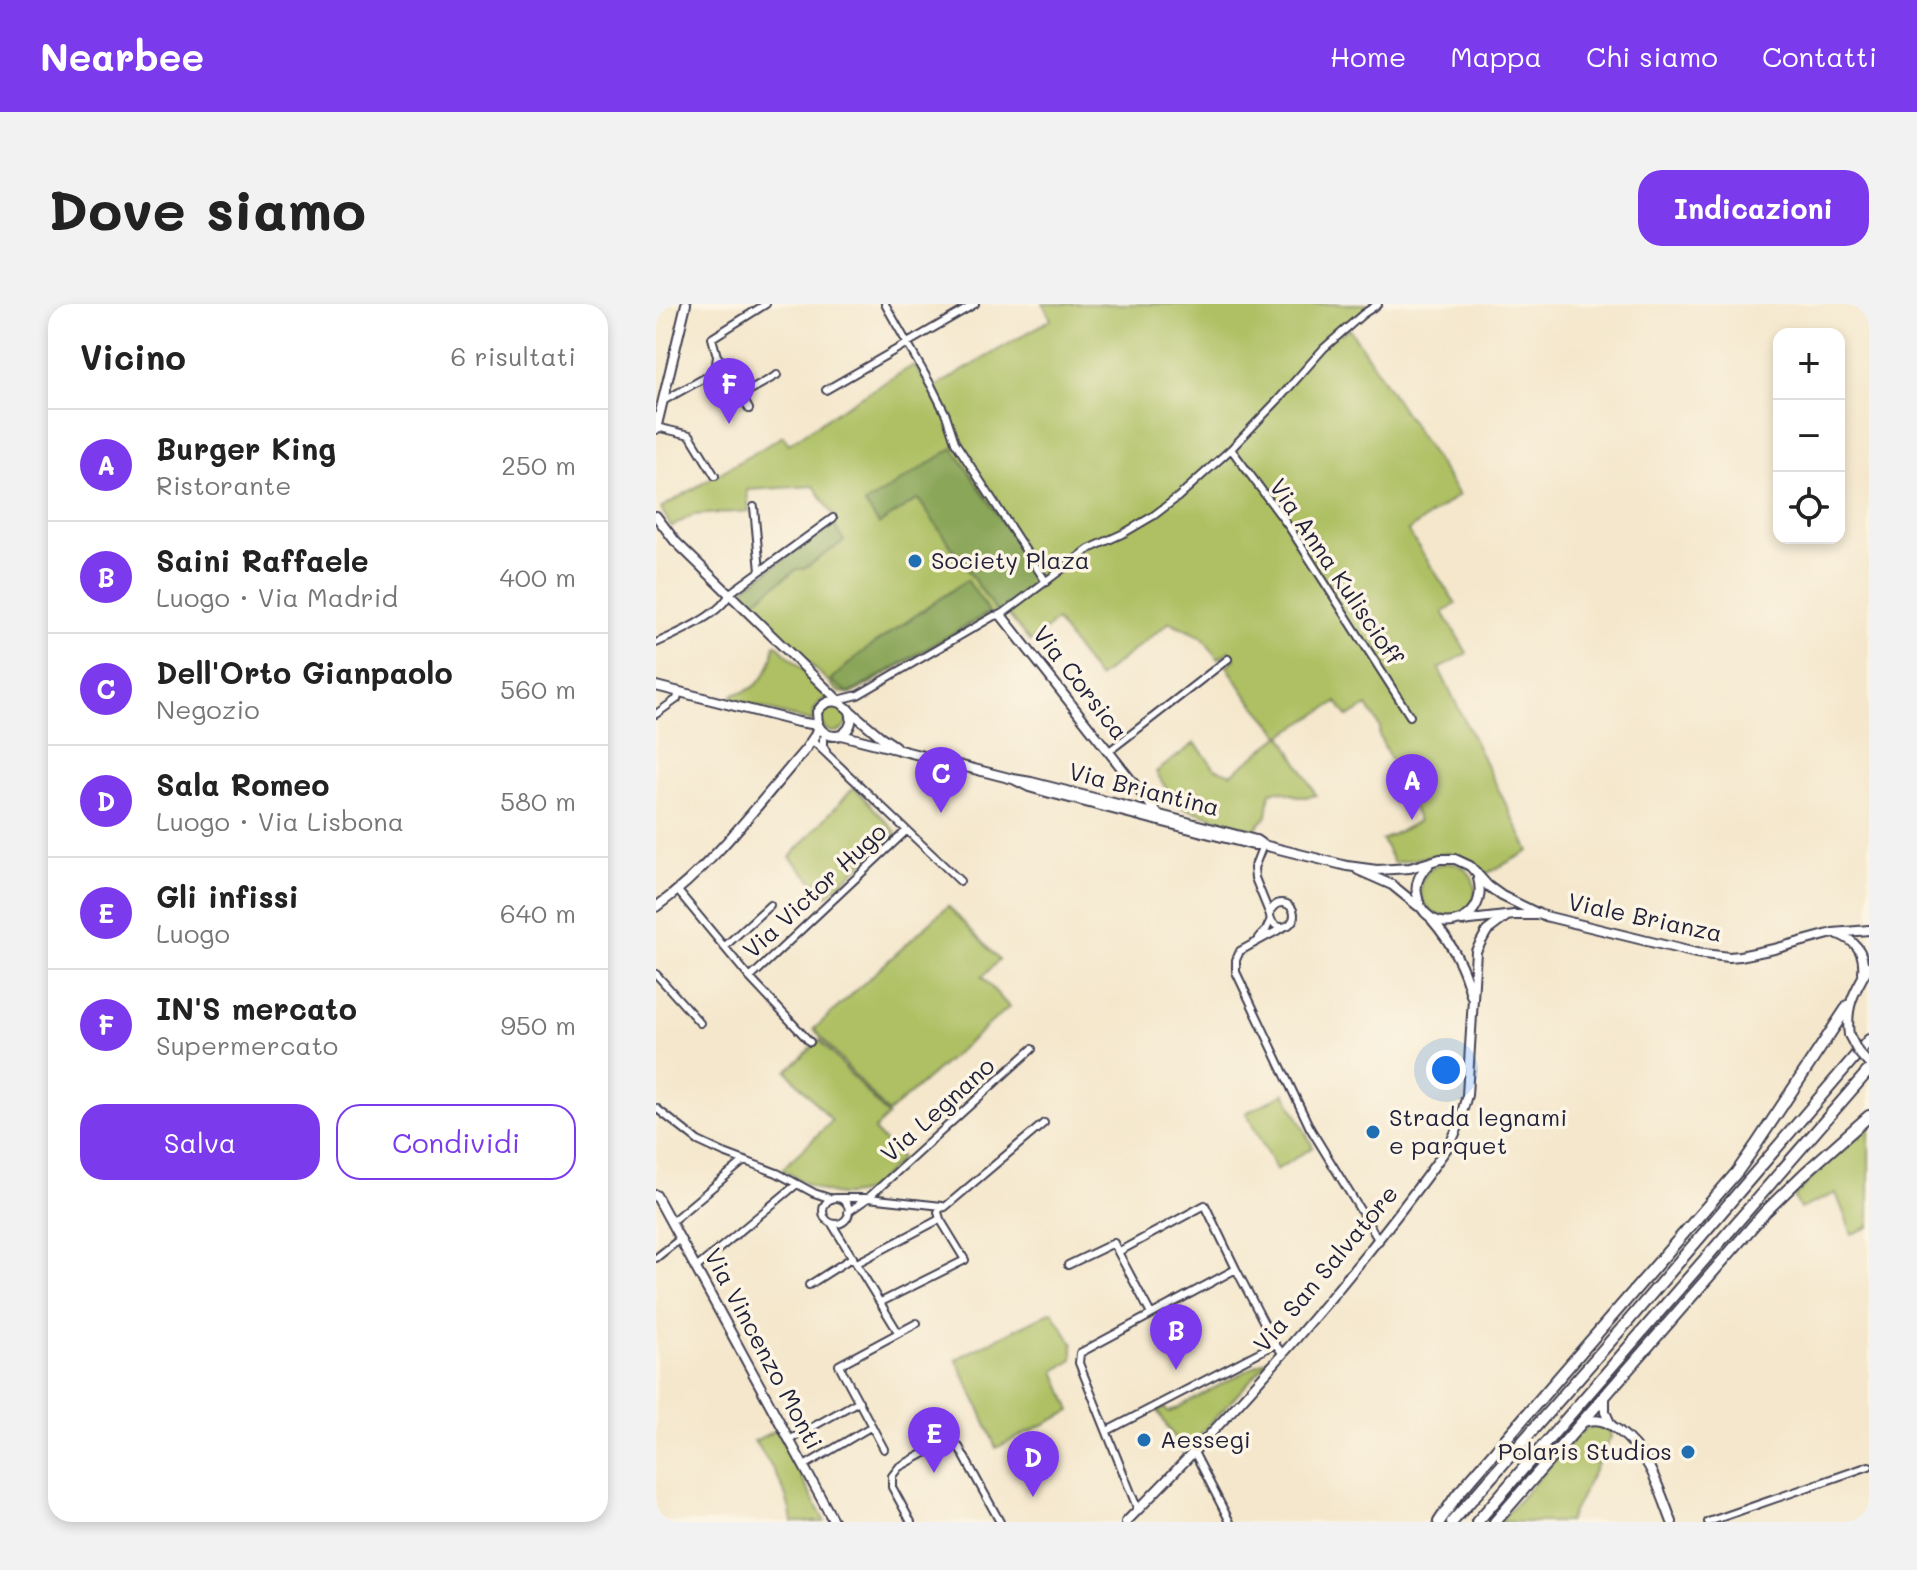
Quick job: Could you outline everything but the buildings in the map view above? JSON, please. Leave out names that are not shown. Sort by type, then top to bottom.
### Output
[{"type":"highway","points":[[1439,1522],[1457,1495],[1730,1180],[1848,1006]]},
{"type":"highway","points":[[1452,1522],[1869,1040]]},
{"type":"highway","points":[[1477,1522],[1869,1067]]},
{"type":"highway","points":[[1495,1522],[1765,1212],[1869,1116]]},
{"type":"main road","points":[[656,426],[686,304]]},
{"type":"main road","name":"Via Briantina","points":[[656,516],[675,541],[841,703],[880,736],[907,752]]},
{"type":"main road","name":"Via Corsica","points":[[1001,615],[1157,814]]},
{"type":"main road","points":[[656,686],[678,695],[818,726],[823,733],[703,868],[656,907]]},
{"type":"main road","points":[[820,739],[816,715],[826,703],[841,703],[851,713],[851,724],[841,735]]},
{"type":"main road","points":[[798,722],[820,739]]},
{"type":"main road","name":"Via Briantina","points":[[820,739],[841,735],[1157,814],[1256,840],[1263,845]]},
{"type":"main road","name":"Via Briantina","points":[[1013,779],[1062,796],[1239,842],[1347,866],[1394,870],[1432,862]]},
{"type":"main road","points":[[1455,859],[1465,863],[1502,896],[1541,915],[1446,923],[1425,913],[1417,900],[1418,880],[1432,862],[1455,859]]},
{"type":"main road","name":"Via Briantina","points":[[1347,866],[1392,885],[1425,913]]},
{"type":"main road","points":[[1457,922],[1467,917],[1477,905],[1481,890],[1477,875]]},
{"type":"main road","name":"Via San Salvatore","points":[[1126,1522],[1299,1337],[1379,1241],[1450,1144],[1465,1106],[1469,1081],[1477,905]]},
{"type":"main road","name":"Via San Salvatore","points":[[1425,913],[1442,932],[1460,962],[1473,1000]]},
{"type":"main road","name":"Viale Brianza","points":[[1541,915],[1696,953],[1729,957],[1763,952],[1833,933],[1869,930]]},
{"type":"main road","points":[[1476,951],[1487,931],[1507,916]]},
{"type":"main road","points":[[1833,933],[1848,938],[1860,950],[1862,978]]},
{"type":"main road","points":[[1869,966],[1848,1006],[1847,1018],[1849,1035],[1869,1067]]},
{"type":"main road","name":"Via Vincenzo Monti","points":[[656,1195],[834,1522]]},
{"type":"main road","points":[[1605,1398],[1605,1412],[1610,1424]]},
{"type":"main road","points":[[1583,1422],[1596,1419],[1610,1424],[1641,1451],[1654,1474],[1672,1522]]},
{"type":"street","points":[[661,398],[715,372],[717,356],[712,338],[766,304]]},
{"type":"street","points":[[885,304],[946,415],[955,442],[1046,582]]},
{"type":"street","points":[[826,390],[975,304]]},
{"type":"street","points":[[841,703],[994,616],[1001,615],[1089,549],[1124,533],[1166,507],[1231,449],[1341,333],[1378,304]]},
{"type":"street","points":[[717,356],[726,366],[749,409]]},
{"type":"street","points":[[742,395],[777,375]]},
{"type":"street","points":[[656,426],[690,435],[715,476]]},
{"type":"street","name":"Via Anna Kuliscioff","points":[[1231,449],[1289,527],[1410,716]]},
{"type":"street","points":[[754,507],[760,571]]},
{"type":"street","points":[[656,643],[689,628],[727,602],[730,593],[833,518]]},
{"type":"street","points":[[1108,752],[1228,659]]},
{"type":"street","points":[[656,714],[678,695]]},
{"type":"street","points":[[820,739],[828,754],[960,881]]},
{"type":"street","name":"Via Victor Hugo","points":[[750,978],[906,831]]},
{"type":"street","points":[[1263,845],[1254,868],[1255,878],[1271,917],[1276,925],[1284,927]]},
{"type":"street","points":[[678,891],[750,978],[810,1042]]},
{"type":"street","points":[[1262,893],[1268,899],[1290,906],[1294,912],[1291,923],[1240,951],[1236,972],[1310,1128],[1379,1241]]},
{"type":"street","points":[[1257,940],[1266,930],[1273,908],[1279,904]]},
{"type":"street","points":[[724,947],[770,905]]},
{"type":"street","points":[[656,974],[700,1023]]},
{"type":"street","name":"Via Legnano","points":[[848,1212],[868,1198],[1032,1049]]},
{"type":"street","points":[[656,1108],[698,1141],[777,1173],[814,1193],[836,1198],[868,1198],[945,1207]]},
{"type":"street","points":[[881,1302],[965,1260],[940,1219],[940,1208],[1044,1123]]},
{"type":"street","points":[[671,1222],[744,1161]]},
{"type":"street","points":[[696,1268],[797,1184]]},
{"type":"street","points":[[814,1193],[826,1219],[855,1260],[898,1332]]},
{"type":"street","points":[[823,1212],[825,1203],[836,1198]]},
{"type":"street","points":[[832,1224],[844,1220],[848,1212],[846,1203],[836,1198]]},
{"type":"street","points":[[1118,1252],[1205,1205],[1275,1344],[1283,1354]]},
{"type":"street","points":[[809,1285],[940,1219]]},
{"type":"street","points":[[656,1258],[680,1239]]},
{"type":"street","points":[[1068,1265],[1114,1243],[1151,1314]]},
{"type":"street","points":[[1138,1510],[1079,1363],[1080,1353],[1236,1269]]},
{"type":"street","points":[[884,1449],[839,1365],[917,1323]]},
{"type":"street","points":[[1107,1431],[1275,1344]]},
{"type":"street","points":[[789,1440],[859,1401]]},
{"type":"street","points":[[804,1466],[872,1426]]},
{"type":"street","points":[[911,1522],[892,1487],[892,1476],[895,1471],[945,1442],[959,1447],[1000,1522]]},
{"type":"street","points":[[1194,1452],[1230,1522]]},
{"type":"street","points":[[1708,1522],[1869,1466]]},
{"type":"green space","points":[[1043,304],[1372,304],[1338,330],[1341,334],[1349,328],[1459,495],[1408,531],[1456,604],[1443,612],[1467,653],[1439,669],[1529,851],[1484,875],[1467,859],[1447,853],[1394,863],[1382,840],[1419,821],[1379,735],[1380,727],[1367,706],[1348,717],[1337,702],[1282,735],[1316,795],[1302,797],[1282,791],[1270,792],[1267,816],[1254,830],[1177,806],[1156,772],[1195,743],[1215,768],[1231,774],[1281,735],[1246,695],[1227,666],[1235,659],[1230,651],[1218,659],[1202,637],[1170,622],[1098,678],[1056,621],[1030,642],[1007,613],[996,611],[852,694],[839,692],[739,593],[837,521],[814,486],[747,490],[749,511],[693,515],[671,527],[661,508],[783,436],[789,444],[914,365],[930,390],[1051,319]]},
{"type":"green space","points":[[953,448],[1043,583],[1003,612],[996,611],[918,499],[879,524],[865,504]]},
{"type":"green space","points":[[834,525],[844,541],[804,569],[797,569],[750,604],[741,593],[744,588]]},
{"type":"green space","points":[[967,580],[989,612],[850,693],[831,680],[861,653]]},
{"type":"green space","points":[[776,644],[830,696],[817,706],[812,722],[731,699],[733,694],[750,689],[762,678],[771,663]]},
{"type":"green space","points":[[834,704],[844,708],[848,718],[844,728],[834,732],[824,728],[820,718],[824,708]]},
{"type":"green space","points":[[854,787],[896,832],[827,896],[790,857]]},
{"type":"green space","points":[[1448,863],[1459,865],[1467,871],[1473,879],[1473,901],[1467,909],[1459,915],[1448,917],[1437,915],[1429,909],[1423,901],[1421,890],[1423,879],[1429,871],[1437,865]]},
{"type":"green space","points":[[948,906],[999,960],[982,977],[1009,1007],[888,1113],[814,1029]]},
{"type":"green space","points":[[820,1040],[888,1116],[874,1130],[901,1159],[872,1186],[852,1195],[820,1190],[782,1169],[832,1121],[787,1071]]},
{"type":"green space","points":[[1285,1093],[1313,1147],[1276,1170],[1246,1113]]},
{"type":"green space","points":[[1869,1125],[1869,1227],[1852,1234],[1836,1193],[1800,1209],[1794,1197],[1846,1142]]},
{"type":"green space","points":[[1052,1311],[1073,1344],[1073,1360],[1055,1371],[1071,1411],[996,1448],[956,1359]]},
{"type":"green space","points":[[1272,1357],[1183,1453],[1158,1411],[1164,1407],[1168,1413]]},
{"type":"green space","points":[[1598,1425],[1610,1432],[1611,1437],[1568,1522],[1499,1522],[1579,1434]]},
{"type":"green space","points":[[776,1430],[825,1522],[792,1522],[783,1489],[754,1441]]},
{"type":"place","name":"IN'S mercato","points":[[729,424]]},
{"type":"place","name":"Society Plaza","points":[[915,561]]},
{"type":"place","name":"Dell'Orto Gianpaolo","points":[[941,813]]},
{"type":"place","name":"Burger King","points":[[1412,820]]},
{"type":"place","name":"Strada legnami e parquet","points":[[1373,1132]]},
{"type":"place","name":"Saini Raffaele","points":[[1176,1370]]},
{"type":"place","name":"Aessegi","points":[[1144,1440]]},
{"type":"place","name":"Polaris Studios","points":[[1688,1452]]},
{"type":"place","name":"Gli infissi","points":[[934,1473]]},
{"type":"place","name":"Sala Romeo","points":[[1033,1497]]}]
